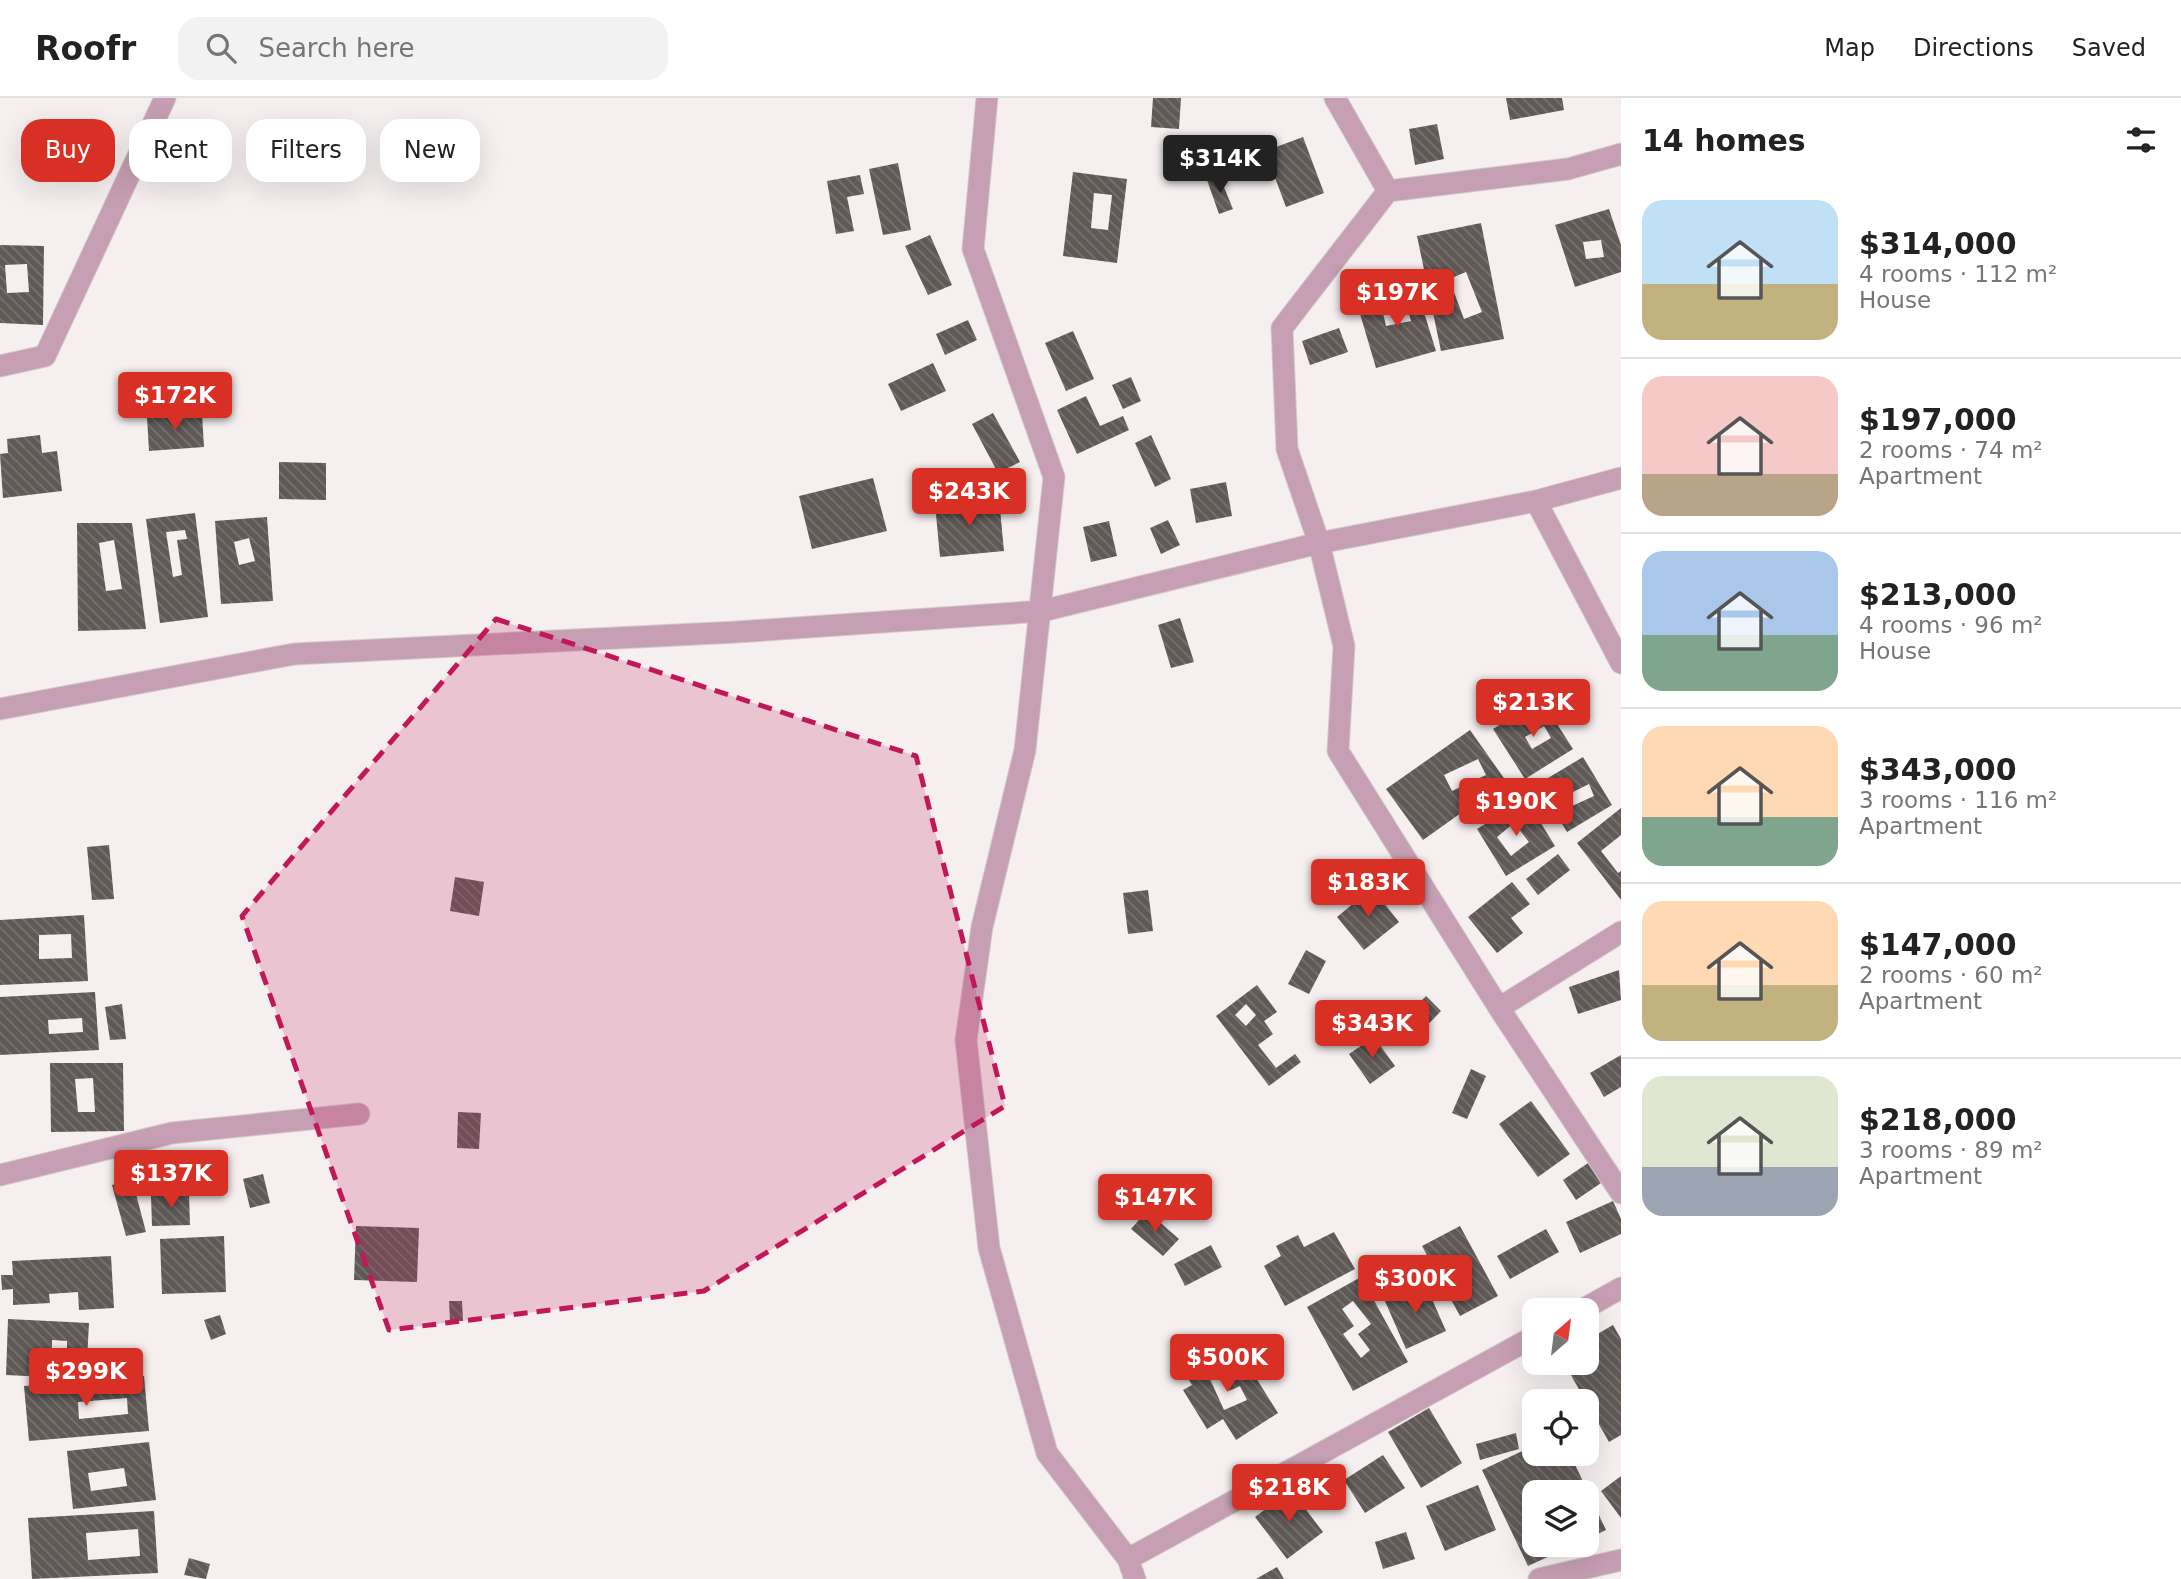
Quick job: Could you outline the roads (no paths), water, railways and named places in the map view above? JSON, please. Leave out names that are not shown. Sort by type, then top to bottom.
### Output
[{"type":"street","points":[[0,366],[45,356],[165,98]]},
{"type":"street","points":[[987,98],[973,249],[1054,477],[1042,611],[1025,750],[982,928],[966,1040],[989,1248],[1047,1453],[1128,1559],[1136,1579]]},
{"type":"street","points":[[1335,98],[1388,191]]},
{"type":"street","points":[[1621,154],[1568,169],[1388,191],[1282,328],[1287,449],[1319,543],[1344,646],[1338,751],[1499,1008],[1621,1193]]},
{"type":"street","points":[[0,709],[294,654],[737,632],[1042,611],[1319,543],[1536,500],[1621,478]]},
{"type":"street","points":[[1536,500],[1621,663]]},
{"type":"street","points":[[1499,1008],[1621,932]]},
{"type":"street","points":[[0,1175],[172,1133],[359,1114]]},
{"type":"street","points":[[1600,1300],[1621,1288]]},
{"type":"street","points":[[1128,1559],[1522,1343]]},
{"type":"street","points":[[1539,1579],[1621,1560]]}]
